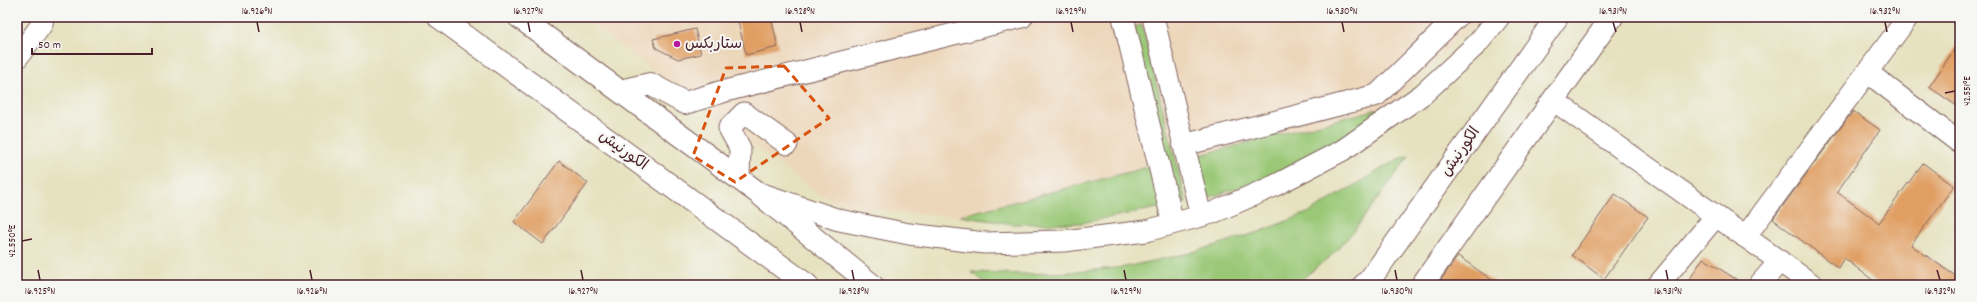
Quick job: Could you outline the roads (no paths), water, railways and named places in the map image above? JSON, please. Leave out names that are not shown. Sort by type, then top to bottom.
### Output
[{"type":"main road","name":"الكورنيش","points":[[439,17],[807,285]]},
{"type":"main road","points":[[519,17],[757,192],[872,285]]},
{"type":"main road","name":"الكورنيش","points":[[1364,285],[1376,272],[1556,17]]},
{"type":"main road","points":[[1423,284],[1612,17]]},
{"type":"main road","points":[[620,91],[650,84],[685,103],[721,92]]},
{"type":"street","points":[[17,58],[42,24],[43,17]]},
{"type":"street","points":[[721,92],[1022,17]]},
{"type":"street","points":[[1123,17],[1173,223]]},
{"type":"street","points":[[1153,17],[1201,216]]},
{"type":"street","points":[[1184,145],[1378,95],[1457,17]]},
{"type":"street","points":[[757,192],[839,220],[909,234],[985,243],[1064,241],[1146,231],[1201,216],[1274,186],[1343,150],[1423,94],[1477,44],[1499,17]]},
{"type":"street","points":[[1745,237],[1908,17]]},
{"type":"street","points":[[1867,72],[1960,143]]},
{"type":"street","points":[[1553,100],[1813,285]]},
{"type":"street","points":[[739,179],[740,148],[729,128],[744,112],[787,144]]},
{"type":"street","points":[[1658,285],[1716,216]]},
{"type":"street","points":[[1759,285],[1780,261]]},
{"type":"place","name":"ستاربكس","points":[[677,44]]}]
